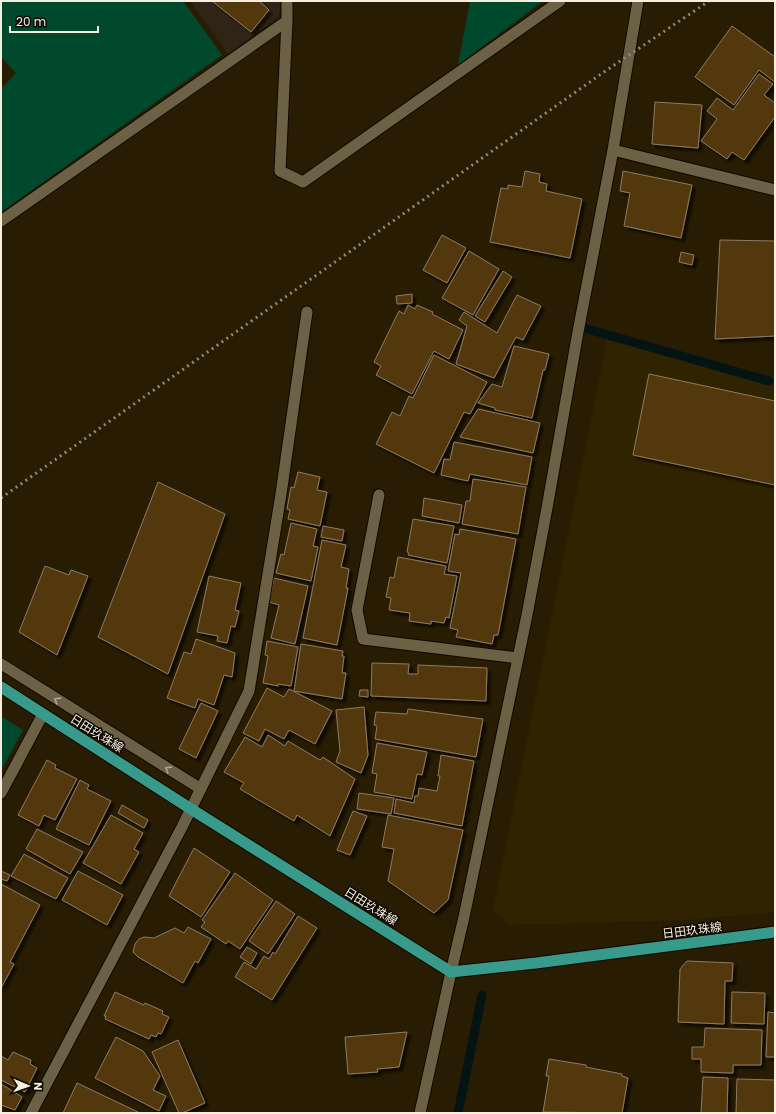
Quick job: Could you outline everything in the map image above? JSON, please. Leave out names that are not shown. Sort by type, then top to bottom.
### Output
[{"type":"main road","name":"日田玖珠線","points":[[1,687],[191,809],[451,972],[536,963],[775,932]]},
{"type":"street","points":[[287,1],[280,171],[303,182],[560,1]]},
{"type":"street","points":[[420,1113],[464,918],[518,658],[613,150],[638,1]]},
{"type":"street","points":[[1,221],[287,21]]},
{"type":"street","points":[[613,150],[775,190]]},
{"type":"street","points":[[31,1113],[191,809],[249,691],[281,494],[307,312]]},
{"type":"street","points":[[379,495],[357,610],[363,639],[518,658]]},
{"type":"street","points":[[1,664],[201,789]]},
{"type":"street","points":[[1,793],[43,714]]},
{"type":"shaded area","points":[[190,1],[280,1],[279,16],[228,54]]},
{"type":"shaded area","points":[[607,340],[775,384],[775,912],[686,920],[509,925],[493,911]]},
{"type":"green space","points":[[1,1],[183,1],[222,55],[1,212],[1,89],[16,73],[1,57]]},
{"type":"green space","points":[[470,1],[543,1],[458,65]]},
{"type":"green space","points":[[1,716],[23,730],[1,771]]},
{"type":"building","points":[[212,1],[259,1],[269,10],[251,32]]},
{"type":"building","points":[[732,26],[775,57],[775,82],[759,70],[734,105],[695,77]]},
{"type":"building","points":[[759,74],[773,84],[764,95],[775,103],[775,117],[744,160],[732,152],[727,159],[701,141],[717,119],[707,111],[717,98],[733,110]]},
{"type":"building","points":[[655,102],[702,105],[698,148],[652,144]]},
{"type":"building","points":[[525,171],[540,174],[539,182],[547,184],[546,191],[582,199],[570,258],[490,242],[501,188],[508,189],[508,185],[522,187]]},
{"type":"building","points":[[623,171],[692,185],[681,238],[624,226],[630,193],[620,191]]},
{"type":"building","points":[[442,235],[466,248],[447,283],[423,270]]},
{"type":"building","points":[[720,240],[775,241],[775,336],[715,339]]},
{"type":"building","points":[[469,251],[499,269],[473,315],[442,298]]},
{"type":"building","points":[[681,252],[694,255],[692,265],[679,262]]},
{"type":"building","points":[[503,271],[512,277],[485,322],[475,316]]},
{"type":"building","points":[[412,294],[412,303],[397,304],[396,296]]},
{"type":"building","points":[[517,295],[541,306],[523,340],[516,337],[494,378],[456,364],[467,326],[459,320],[464,312],[497,333]]},
{"type":"building","points":[[408,305],[415,309],[417,305],[433,312],[432,314],[463,330],[449,359],[434,351],[412,394],[376,375],[381,366],[374,362],[399,311],[404,314]]},
{"type":"building","points":[[514,346],[549,354],[545,370],[543,370],[532,418],[495,410],[495,408],[478,403],[492,384],[502,387]]},
{"type":"building","points":[[434,355],[487,382],[470,414],[464,412],[434,473],[376,444],[392,412],[400,416],[409,396],[413,398]]},
{"type":"building","points":[[649,374],[775,401],[775,485],[633,455]]},
{"type":"building","points":[[478,409],[540,423],[533,453],[460,437]]},
{"type":"building","points":[[454,442],[532,457],[527,485],[470,474],[468,481],[441,475],[444,459],[450,460]]},
{"type":"building","points":[[298,472],[320,477],[317,490],[327,492],[320,526],[288,519],[290,510],[287,509],[291,487],[294,488]]},
{"type":"building","points":[[473,479],[526,487],[518,534],[462,524],[466,501],[470,501]]},
{"type":"building","points":[[158,482],[225,514],[168,674],[98,637]]},
{"type":"building","points":[[424,498],[462,505],[459,523],[422,516]]},
{"type":"building","points":[[413,519],[454,526],[447,563],[408,555],[409,553],[407,552]]},
{"type":"building","points":[[291,523],[317,529],[313,546],[318,547],[311,581],[276,573],[281,554],[284,555]]},
{"type":"building","points":[[323,526],[344,530],[342,541],[321,537]]},
{"type":"building","points":[[460,529],[516,539],[498,635],[494,635],[492,644],[456,637],[458,630],[450,628],[461,573],[448,571],[455,534],[459,535]]},
{"type":"building","points":[[322,540],[346,545],[341,567],[349,569],[346,588],[348,588],[337,645],[303,638]]},
{"type":"building","points":[[398,557],[446,566],[444,574],[457,576],[449,618],[446,617],[444,623],[431,621],[431,624],[409,621],[410,613],[389,610],[391,598],[386,597],[390,577],[394,578]]},
{"type":"building","points":[[45,566],[69,575],[71,570],[88,576],[57,655],[19,632]]},
{"type":"building","points":[[209,576],[241,583],[235,610],[239,611],[235,627],[231,626],[227,643],[217,641],[218,636],[197,632]]},
{"type":"building","points":[[274,578],[308,586],[295,644],[271,638],[279,605],[269,602]]},
{"type":"building","points":[[196,639],[235,653],[232,677],[224,675],[214,705],[198,699],[195,708],[167,698],[184,652],[191,654]]},
{"type":"building","points":[[267,641],[298,647],[291,686],[278,684],[278,686],[263,683],[268,656],[265,655]]},
{"type":"building","points":[[301,644],[343,651],[342,656],[344,656],[342,673],[346,673],[342,699],[294,691]]},
{"type":"building","points":[[372,663],[409,664],[408,674],[418,674],[418,665],[487,668],[486,701],[371,696]]},
{"type":"building","points":[[267,688],[284,697],[289,689],[332,711],[315,744],[289,730],[284,739],[265,729],[259,741],[243,733]]},
{"type":"building","points":[[360,690],[368,690],[368,697],[359,696]]},
{"type":"building","points":[[201,703],[218,711],[196,758],[179,749]]},
{"type":"building","points":[[364,707],[368,755],[361,773],[336,762],[340,751],[336,710]]},
{"type":"building","points":[[408,709],[483,719],[476,757],[375,739],[377,726],[374,725],[376,712],[407,714]]},
{"type":"building","points":[[268,735],[285,746],[288,741],[320,760],[323,757],[355,779],[330,836],[297,815],[294,821],[240,789],[244,783],[224,772],[245,737],[262,747]]},
{"type":"building","points":[[377,743],[427,752],[422,775],[417,774],[412,799],[374,792],[377,774],[372,773]]},
{"type":"building","points":[[441,755],[474,761],[462,826],[394,813],[396,799],[414,803],[415,796],[418,796],[419,788],[437,791],[440,776],[438,776]]},
{"type":"building","points":[[47,760],[56,765],[55,768],[77,779],[55,820],[44,815],[39,826],[18,815]]},
{"type":"building","points":[[80,780],[89,785],[87,789],[111,801],[89,845],[56,829]]},
{"type":"building","points":[[359,793],[394,798],[391,814],[357,809]]},
{"type":"building","points":[[122,805],[148,820],[144,828],[118,813]]},
{"type":"building","points":[[353,811],[367,816],[350,855],[337,850]]},
{"type":"building","points":[[111,815],[143,833],[134,849],[139,852],[121,884],[83,863]]},
{"type":"building","points":[[388,815],[463,830],[448,900],[434,913],[388,881],[394,849],[382,847]]},
{"type":"building","points":[[37,829],[83,852],[70,874],[26,849]]},
{"type":"building","points":[[194,848],[230,872],[201,917],[169,896]]},
{"type":"building","points":[[24,854],[68,878],[56,899],[11,876]]},
{"type":"building","points":[[1,871],[10,875],[7,881],[1,879]]},
{"type":"building","points":[[78,871],[123,895],[107,925],[62,900]]},
{"type":"building","points":[[235,873],[273,900],[240,949],[228,941],[226,944],[201,927],[205,922],[202,920]]},
{"type":"building","points":[[1,884],[40,905],[10,962],[14,964],[1,988]]},
{"type":"building","points":[[276,901],[295,914],[268,954],[249,941]]},
{"type":"building","points":[[298,916],[317,928],[272,1000],[235,977],[244,962],[256,969],[264,956],[269,959],[273,952],[275,954]]},
{"type":"building","points":[[188,927],[211,939],[198,963],[195,961],[183,983],[138,957],[133,952],[135,944],[139,939],[144,937],[154,938],[175,928],[184,933]]},
{"type":"building","points":[[247,947],[257,953],[251,964],[240,957]]},
{"type":"building","points":[[687,961],[733,963],[732,981],[725,981],[724,1024],[678,1022],[680,969]]},
{"type":"building","points":[[115,992],[144,1005],[145,1003],[163,1011],[162,1014],[169,1017],[161,1034],[158,1033],[156,1037],[151,1035],[149,1039],[105,1019],[106,1016],[104,1016]]},
{"type":"building","points":[[732,992],[765,993],[764,1024],[731,1023]]},
{"type":"building","points":[[768,1012],[775,1013],[775,1057],[766,1057]]},
{"type":"building","points":[[705,1028],[762,1030],[761,1065],[733,1065],[733,1073],[701,1072],[701,1059],[692,1059],[692,1047],[704,1047]]},
{"type":"building","points":[[407,1032],[399,1067],[377,1069],[378,1072],[348,1074],[345,1037]]},
{"type":"building","points":[[116,1037],[143,1051],[160,1076],[153,1090],[166,1096],[159,1111],[95,1078]]},
{"type":"building","points":[[178,1040],[205,1103],[182,1113],[179,1113],[152,1052]]},
{"type":"building","points":[[13,1052],[31,1060],[30,1064],[37,1068],[25,1092],[1,1080],[1,1056],[8,1060]]},
{"type":"building","points":[[549,1059],[586,1065],[586,1067],[622,1074],[622,1076],[628,1078],[622,1113],[543,1112],[549,1076],[546,1076]]},
{"type":"building","points":[[703,1077],[728,1078],[727,1113],[701,1113]]},
{"type":"building","points":[[737,1079],[775,1080],[775,1113],[736,1113]]},
{"type":"building","points":[[77,1083],[140,1113],[63,1113]]},
{"type":"building","points":[[1,1084],[22,1097],[15,1110],[1,1105]]},
{"type":"waterway","points":[[584,328],[769,381]]},
{"type":"waterway","points":[[458,1113],[482,995]]},
{"type":"railway","points":[[1,498],[604,72],[709,1]]}]
